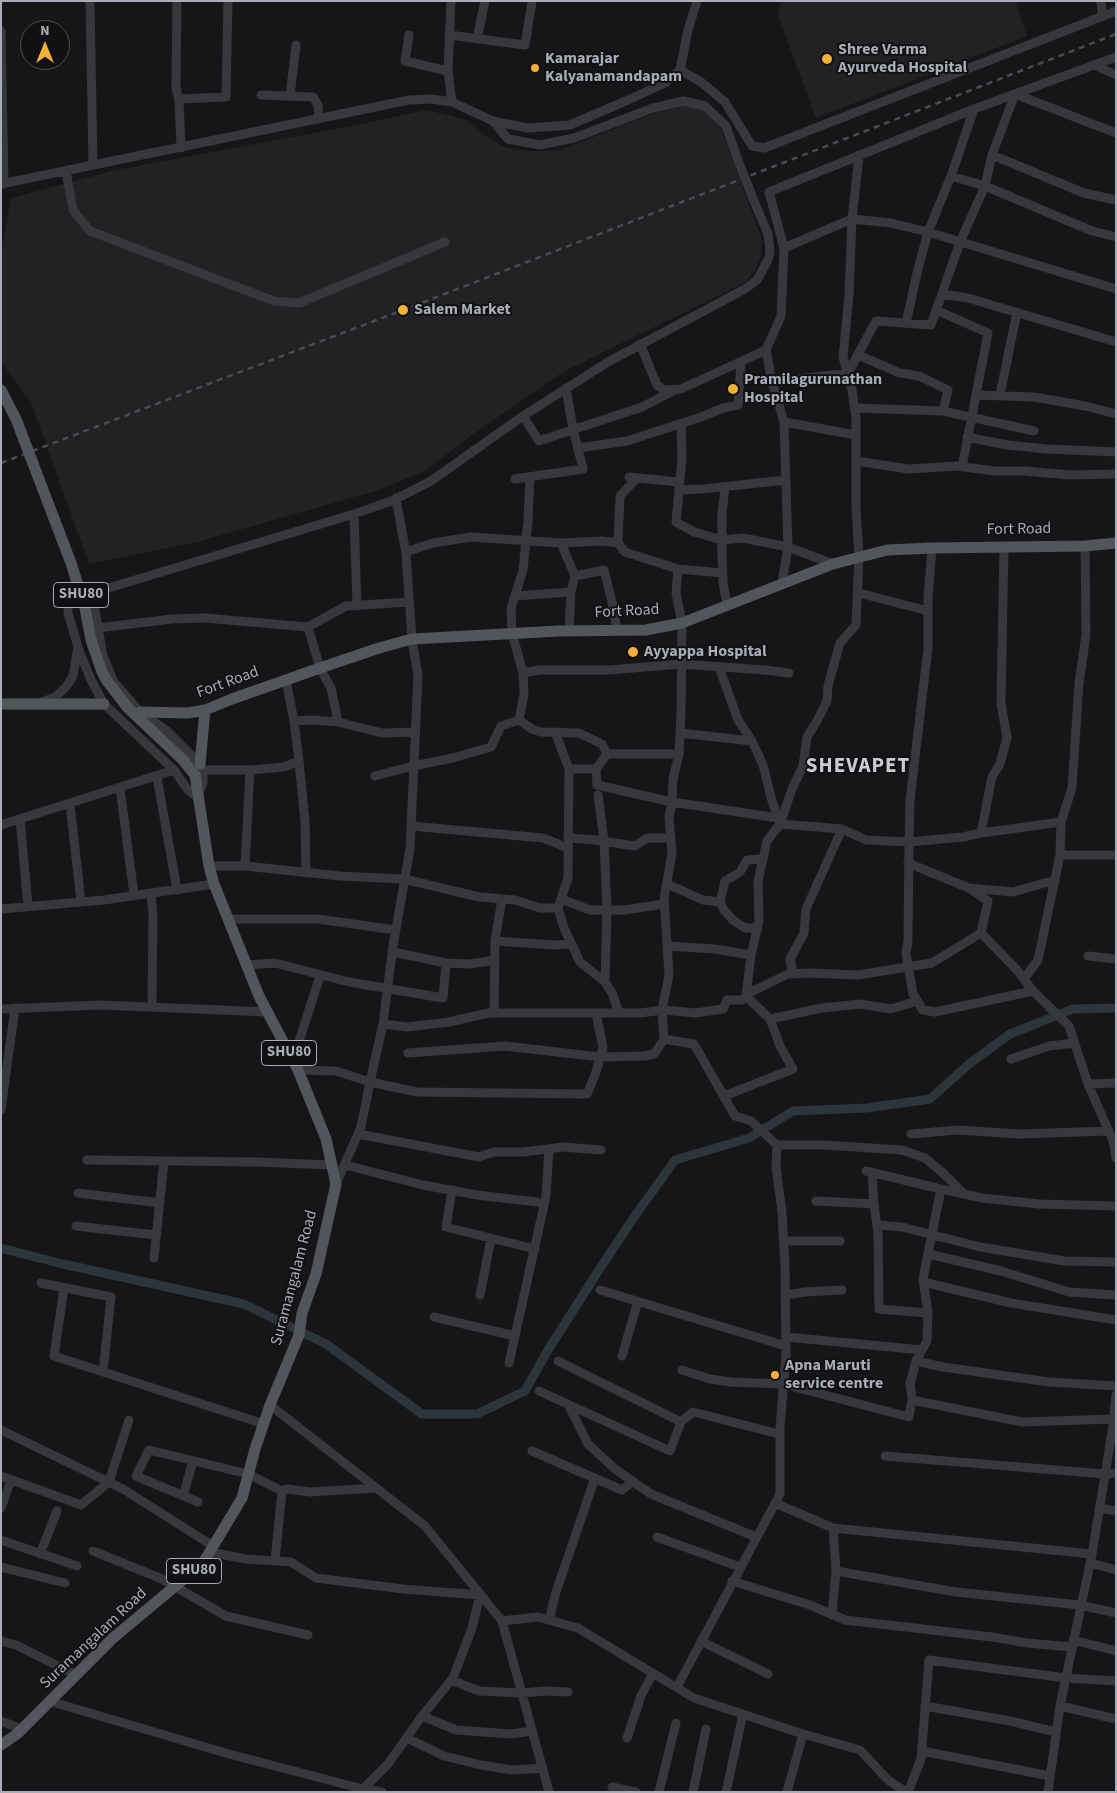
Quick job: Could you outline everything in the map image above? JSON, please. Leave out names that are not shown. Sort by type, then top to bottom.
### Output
[{"type":"main road","name":"SHU80","points":[[1,390],[16,419],[71,563],[102,672],[128,708],[197,772],[197,797]]},
{"type":"main road","name":"SHU80","points":[[1,404],[64,564],[78,609],[90,661],[101,684],[123,712],[178,764],[197,772]]},
{"type":"main road","name":"Fort Road","points":[[140,712],[188,713],[205,710],[320,668],[412,639],[512,633],[646,630],[682,623],[833,564],[887,550],[1004,546],[1085,546],[1116,543]]},
{"type":"main road","points":[[1,704],[104,704]]},
{"type":"main road","points":[[197,772],[205,710]]},
{"type":"main road","name":"Suramangalam Road","points":[[1,1745],[21,1729],[113,1638],[203,1563],[212,1549],[242,1498],[270,1405],[299,1335],[302,1314],[316,1274],[336,1184],[326,1139],[295,1065],[259,996],[214,884],[197,797]]},
{"type":"street","points":[[90,1],[93,165]]},
{"type":"street","points":[[177,1],[176,88],[179,99],[181,148]]},
{"type":"street","points":[[179,99],[226,97],[228,1]]},
{"type":"street","points":[[451,1],[448,71],[452,102]]},
{"type":"street","points":[[478,39],[485,1]]},
{"type":"street","points":[[449,35],[525,45],[532,1]]},
{"type":"street","points":[[1,31],[2,184],[409,100],[432,99],[452,102],[493,121],[528,128],[570,125],[665,83],[680,70],[688,30],[698,1]]},
{"type":"street","points":[[1101,1],[1102,17]]},
{"type":"street","points":[[680,70],[701,82],[725,102],[752,146],[764,148],[1116,12]]},
{"type":"street","points":[[409,35],[405,60],[448,71]]},
{"type":"street","points":[[290,96],[296,44]]},
{"type":"street","points":[[782,583],[788,547],[784,422],[772,382],[766,350],[782,316],[784,248],[769,192],[974,109],[1116,57]]},
{"type":"street","points":[[1094,65],[1116,74]]},
{"type":"street","points":[[1016,94],[1116,133]]},
{"type":"street","points":[[848,373],[876,321],[931,325],[960,242],[985,186],[992,155],[1016,94]]},
{"type":"street","points":[[261,95],[313,97],[318,105],[319,119]]},
{"type":"street","points":[[92,593],[103,656],[114,682],[140,712],[167,731],[197,772],[203,783],[197,797],[187,790],[174,770],[104,704],[90,680],[78,647],[68,614],[68,606],[72,601],[92,593],[354,514],[396,498],[431,481],[566,388],[640,344],[745,290],[756,280],[768,260],[770,246],[768,234],[726,126],[705,106],[683,101],[653,108],[574,138],[540,145],[508,139],[493,121]]},
{"type":"street","points":[[906,323],[928,232],[951,176],[974,109]]},
{"type":"street","points":[[746,996],[751,955],[758,928],[760,904],[758,881],[767,841],[779,821],[803,766],[807,737],[826,701],[828,686],[840,643],[856,625],[859,593],[859,556],[856,507],[856,436],[854,408],[848,373],[843,357],[849,295],[852,219],[859,155]]},
{"type":"street","points":[[992,155],[1084,194],[1116,200]]},
{"type":"street","points":[[66,171],[73,210],[90,231],[274,301],[299,303],[445,242]]},
{"type":"street","points":[[951,176],[985,186],[1092,231],[1116,237]]},
{"type":"street","points":[[784,248],[852,219],[890,223],[928,232],[1116,289]]},
{"type":"street","points":[[942,294],[968,298],[1116,342]]},
{"type":"street","points":[[936,310],[988,333],[962,467]]},
{"type":"street","points":[[1000,396],[1017,312]]},
{"type":"street","points":[[640,344],[656,385],[664,390],[681,389],[766,350]]},
{"type":"street","points":[[858,355],[900,373],[919,376],[948,390],[943,411]]},
{"type":"street","points":[[578,448],[627,441],[738,405],[741,362]]},
{"type":"street","points":[[772,382],[848,373]]},
{"type":"street","points":[[515,479],[583,469],[573,429],[566,388]]},
{"type":"street","points":[[523,416],[539,441],[642,407],[675,390]]},
{"type":"street","points":[[976,395],[1034,397],[1085,406],[1116,414]]},
{"type":"street","points":[[854,408],[943,411],[1034,431]]},
{"type":"street","points":[[784,422],[856,436]]},
{"type":"street","points":[[681,424],[682,458],[676,522],[694,532],[722,540],[743,538],[788,547],[833,564]]},
{"type":"street","points":[[967,437],[1007,445],[1116,452]]},
{"type":"street","points":[[856,461],[909,468],[962,467],[994,471],[1024,471],[1070,475],[1116,474]]},
{"type":"street","points":[[519,720],[524,694],[523,673],[512,633],[512,608],[523,570],[530,477]]},
{"type":"street","points":[[722,573],[678,569],[625,552],[618,543],[620,496],[633,478],[679,486],[725,487],[786,480]]},
{"type":"street","points":[[725,487],[722,573],[727,605]]},
{"type":"street","points":[[336,1184],[361,1127],[383,1024],[410,849],[418,676],[412,639],[406,552],[396,498]]},
{"type":"street","points":[[354,514],[357,606]]},
{"type":"street","points":[[406,552],[434,543],[472,537],[561,543],[602,541],[618,543]]},
{"type":"street","points":[[561,543],[575,576],[571,592],[569,631]]},
{"type":"street","points":[[981,833],[992,776],[1000,764],[1007,738],[1001,703],[1004,546]]},
{"type":"street","points":[[1024,979],[1038,960],[1060,855],[1061,822],[1072,788],[1079,683],[1086,635],[1085,546]]},
{"type":"street","points":[[932,548],[928,648],[910,800],[908,940],[906,954],[913,994],[923,1010],[934,1012],[1033,991]]},
{"type":"street","points":[[408,1053],[505,1046],[600,1057],[644,1056],[654,1054],[664,1039],[662,1010],[669,975],[664,904],[672,854],[669,817],[679,754],[680,733],[682,623],[676,593],[678,569]]},
{"type":"street","points":[[575,576],[604,570],[617,630]]},
{"type":"street","points":[[515,596],[571,592]]},
{"type":"street","points":[[859,593],[928,612]]},
{"type":"street","points":[[97,628],[172,619],[205,618],[308,627],[346,606],[409,602]]},
{"type":"street","points":[[308,627],[320,668],[331,688],[338,722]]},
{"type":"street","points":[[41,703],[55,697],[66,687],[73,676],[78,647]]},
{"type":"street","points":[[523,673],[540,670],[609,670],[681,664],[788,673]]},
{"type":"street","points":[[719,667],[738,720],[752,741],[763,765],[779,821]]},
{"type":"street","points":[[286,680],[299,761],[305,822],[306,872]]},
{"type":"street","points":[[519,720],[532,729],[541,732],[579,733],[602,744],[608,754]]},
{"type":"street","points":[[375,776],[491,747],[501,726],[519,720]]},
{"type":"street","points":[[294,721],[338,722],[382,734],[415,732]]},
{"type":"street","points":[[555,732],[570,769],[568,878],[560,903],[564,928],[580,962],[605,982],[612,993],[619,1013]]},
{"type":"street","points":[[680,733],[752,741]]},
{"type":"street","points":[[608,754],[596,769],[596,786],[672,802],[734,810],[779,821],[842,829],[866,840],[909,842],[963,837],[1061,822]]},
{"type":"street","points":[[608,754],[679,754]]},
{"type":"street","points":[[197,772],[284,767],[299,761]]},
{"type":"street","points":[[570,769],[596,769]]},
{"type":"street","points":[[1,825],[157,777],[174,770]]},
{"type":"street","points":[[245,866],[250,770]]},
{"type":"street","points":[[157,777],[177,890]]},
{"type":"street","points":[[120,788],[134,896]]},
{"type":"street","points":[[598,795],[604,841],[607,910],[605,982]]},
{"type":"street","points":[[70,804],[81,902]]},
{"type":"street","points":[[20,819],[28,906]]},
{"type":"street","points":[[411,826],[543,838],[568,848]]},
{"type":"street","points":[[793,974],[790,959],[804,933],[806,909],[842,829]]},
{"type":"street","points":[[568,838],[635,846],[647,838],[671,838]]},
{"type":"street","points":[[1060,855],[1116,855]]},
{"type":"street","points":[[758,928],[745,928],[724,910],[720,902],[725,881],[740,872],[747,860],[763,859]]},
{"type":"street","points":[[383,1024],[407,1027],[449,1022],[494,1013],[641,1013],[662,1010],[696,1013],[723,1009],[727,1000],[742,1000],[751,992],[788,974],[858,976],[932,963],[981,933],[988,901],[969,888],[908,863]]},
{"type":"street","points":[[209,866],[245,866],[404,879],[479,896],[515,900],[540,908],[560,903],[590,910],[624,910],[664,904]]},
{"type":"street","points":[[969,888],[1013,892],[1055,880]]},
{"type":"street","points":[[1,909],[134,896],[214,884]]},
{"type":"street","points":[[667,884],[703,900],[720,902]]},
{"type":"street","points":[[151,893],[152,1006]]},
{"type":"street","points":[[494,1013],[495,941],[502,899]]},
{"type":"street","points":[[229,919],[317,919],[396,930]]},
{"type":"street","points":[[981,933],[1033,991],[1069,1026],[1088,1084],[1115,1142],[1116,1158]]},
{"type":"street","points":[[495,941],[554,945],[571,944]]},
{"type":"street","points":[[667,946],[715,948],[751,955]]},
{"type":"street","points":[[393,952],[446,963],[470,964],[495,960]]},
{"type":"street","points":[[1088,956],[1116,959]]},
{"type":"street","points":[[247,965],[276,963],[320,976],[443,998],[446,963]]},
{"type":"street","points":[[320,976],[295,1065],[336,1071],[370,1082],[417,1092],[588,1094],[603,1048],[596,1013]]},
{"type":"street","points":[[724,1096],[793,1069],[780,1046],[770,1019],[746,996]]},
{"type":"street","points":[[1,998],[1,1008],[101,1004],[268,1012]]},
{"type":"street","points":[[770,1019],[822,1008],[860,1004],[891,1009],[917,1001]]},
{"type":"street","points":[[1,1110],[15,1008]]},
{"type":"street","points":[[664,1039],[694,1044],[735,1116],[750,1121],[777,1145],[824,1145],[902,1150],[925,1158],[964,1194]]},
{"type":"street","points":[[1011,1059],[1049,1046],[1074,1042]]},
{"type":"street","points":[[1088,1084],[1116,1083]]},
{"type":"street","points":[[911,1134],[958,1130],[1019,1134],[1109,1131]]},
{"type":"street","points":[[358,1134],[479,1157],[494,1152],[523,1152],[563,1147],[601,1150]]},
{"type":"street","points":[[677,1687],[780,1494],[779,1434],[786,1341],[786,1295],[784,1241],[776,1167],[777,1145]]},
{"type":"street","points":[[509,1363],[546,1196],[549,1149]]},
{"type":"street","points":[[87,1160],[332,1165]]},
{"type":"street","points":[[154,1258],[164,1161]]},
{"type":"street","points":[[345,1165],[423,1185],[537,1202]]},
{"type":"street","points":[[928,1313],[879,1309],[877,1225],[869,1172],[982,1198],[1039,1204],[1116,1206]]},
{"type":"street","points":[[682,1370],[710,1379],[731,1382],[783,1384],[908,1417],[912,1400],[910,1384],[916,1361],[927,1341],[928,1313],[923,1282],[941,1189]]},
{"type":"street","points":[[452,1190],[446,1227],[535,1249]]},
{"type":"street","points":[[78,1193],[160,1203]]},
{"type":"street","points":[[816,1201],[874,1204]]},
{"type":"street","points":[[877,1225],[902,1227],[980,1248],[1064,1261],[1116,1262]]},
{"type":"street","points":[[76,1226],[156,1235]]},
{"type":"street","points":[[480,1295],[491,1239]]},
{"type":"street","points":[[784,1241],[840,1241]]},
{"type":"street","points":[[928,1254],[1001,1271],[1069,1292],[1116,1295]]},
{"type":"street","points":[[923,1282],[1011,1303],[1116,1320]]},
{"type":"street","points":[[42,1283],[111,1297],[103,1372]]},
{"type":"street","points":[[64,1288],[54,1356],[264,1424]]},
{"type":"street","points":[[600,1290],[786,1341],[922,1350]]},
{"type":"street","points":[[786,1295],[842,1290]]},
{"type":"street","points":[[622,1356],[638,1301]]},
{"type":"street","points":[[434,1317],[515,1336]]},
{"type":"street","points":[[558,1361],[681,1422]]},
{"type":"street","points":[[916,1361],[943,1367],[1049,1382],[1116,1386]]},
{"type":"street","points":[[539,1391],[670,1452],[681,1422],[693,1412],[779,1434]]},
{"type":"street","points":[[1048,1792],[1060,1706],[1092,1554],[1104,1474],[1113,1442],[1116,1395]]},
{"type":"street","points":[[912,1400],[1022,1422],[1114,1424]]},
{"type":"street","points":[[568,1404],[588,1444],[615,1469],[651,1494],[756,1537]]},
{"type":"street","points":[[270,1405],[425,1526],[502,1621],[549,1792]]},
{"type":"street","points":[[1,1476],[81,1505],[109,1482],[129,1420]]},
{"type":"street","points":[[1,1430],[109,1482],[212,1549],[246,1559],[291,1562],[316,1578],[402,1589],[480,1595]]},
{"type":"street","points":[[198,1502],[136,1476],[149,1450],[248,1474],[282,1491],[310,1492],[377,1488]]},
{"type":"street","points":[[532,1451],[622,1490],[633,1481]]},
{"type":"street","points":[[885,1456],[1104,1474],[1116,1473]]},
{"type":"street","points":[[183,1496],[194,1461]]},
{"type":"street","points":[[548,1620],[595,1478]]},
{"type":"street","points":[[1,1508],[11,1480]]},
{"type":"street","points":[[275,1561],[282,1491]]},
{"type":"street","points":[[775,1502],[833,1528],[1092,1554]]},
{"type":"street","points":[[1099,1508],[1116,1511]]},
{"type":"street","points":[[40,1554],[57,1511]]},
{"type":"street","points":[[832,1614],[836,1572],[833,1528]]},
{"type":"street","points":[[657,1537],[740,1567]]},
{"type":"street","points":[[1,1540],[76,1566]]},
{"type":"street","points":[[93,1551],[162,1579],[226,1616],[308,1635]]},
{"type":"street","points":[[1090,1563],[1116,1570]]},
{"type":"street","points":[[1,1566],[65,1582]]},
{"type":"street","points":[[836,1572],[956,1592],[1080,1605],[1116,1613]]},
{"type":"street","points":[[732,1581],[810,1605],[845,1620],[1028,1643],[1073,1644],[1116,1651]]},
{"type":"street","points":[[362,1790],[388,1764],[422,1716],[451,1680],[472,1628],[480,1595]]},
{"type":"street","points":[[502,1621],[538,1617],[578,1628],[694,1698],[803,1734],[860,1750],[888,1780],[907,1792],[921,1759],[929,1660],[1066,1678],[1116,1681]]},
{"type":"street","points":[[701,1640],[768,1674]]},
{"type":"street","points":[[1,1641],[16,1645],[76,1675]]},
{"type":"street","points":[[627,1738],[640,1696],[653,1673]]},
{"type":"street","points":[[451,1680],[478,1691],[522,1693],[568,1692]]},
{"type":"street","points":[[49,1701],[229,1754],[362,1790],[382,1792]]},
{"type":"street","points":[[925,1706],[1010,1721],[1056,1732]]},
{"type":"street","points":[[1060,1706],[1116,1719]]},
{"type":"street","points":[[726,1792],[743,1714]]},
{"type":"street","points":[[422,1716],[456,1730],[511,1734],[532,1730]]},
{"type":"street","points":[[1,1721],[21,1729]]},
{"type":"street","points":[[659,1792],[676,1723]]},
{"type":"street","points":[[693,1792],[706,1729]]},
{"type":"street","points":[[788,1792],[803,1734]]},
{"type":"street","points":[[407,1738],[444,1756],[481,1765],[512,1770],[542,1768]]},
{"type":"street","points":[[922,1751],[1050,1776]]},
{"type":"street","points":[[612,1787],[636,1792]]},
{"type":"shaded area","points":[[781,1],[1020,1],[1016,3],[1027,36],[816,118],[778,16]]},
{"type":"shaded area","points":[[676,105],[691,106],[704,111],[715,120],[722,131],[762,239],[761,255],[756,269],[746,282],[563,372],[469,437],[425,471],[379,490],[197,542],[89,564],[31,402],[1,362],[1,254],[11,198],[116,170],[362,124],[426,110],[467,120],[487,137],[504,147],[530,151],[560,150]]},
{"type":"waterway","points":[[1,1248],[63,1264],[244,1304],[326,1344],[422,1414],[477,1414],[525,1391],[548,1350],[597,1273],[675,1160],[749,1138],[793,1111],[867,1108],[930,1099],[969,1064],[1010,1034],[1073,1009],[1116,1008]]},
{"type":"railway","points":[[1,463],[403,310],[1116,34]]},
{"type":"place","name":"Shree Varma Ayurveda Hospital","points":[[827,59]]},
{"type":"place","name":"Kamarajar Kalyanamandapam","points":[[535,68]]},
{"type":"place","name":"Salem Market","points":[[403,310]]},
{"type":"place","name":"Pramilagurunathan Hospital","points":[[733,389]]},
{"type":"place","name":"Ayyappa Hospital","points":[[633,652]]},
{"type":"place","name":"Apna Maruti service centre","points":[[775,1375]]},
{"type":"district","name":"SHEVAPET","points":[[858,767]]}]
